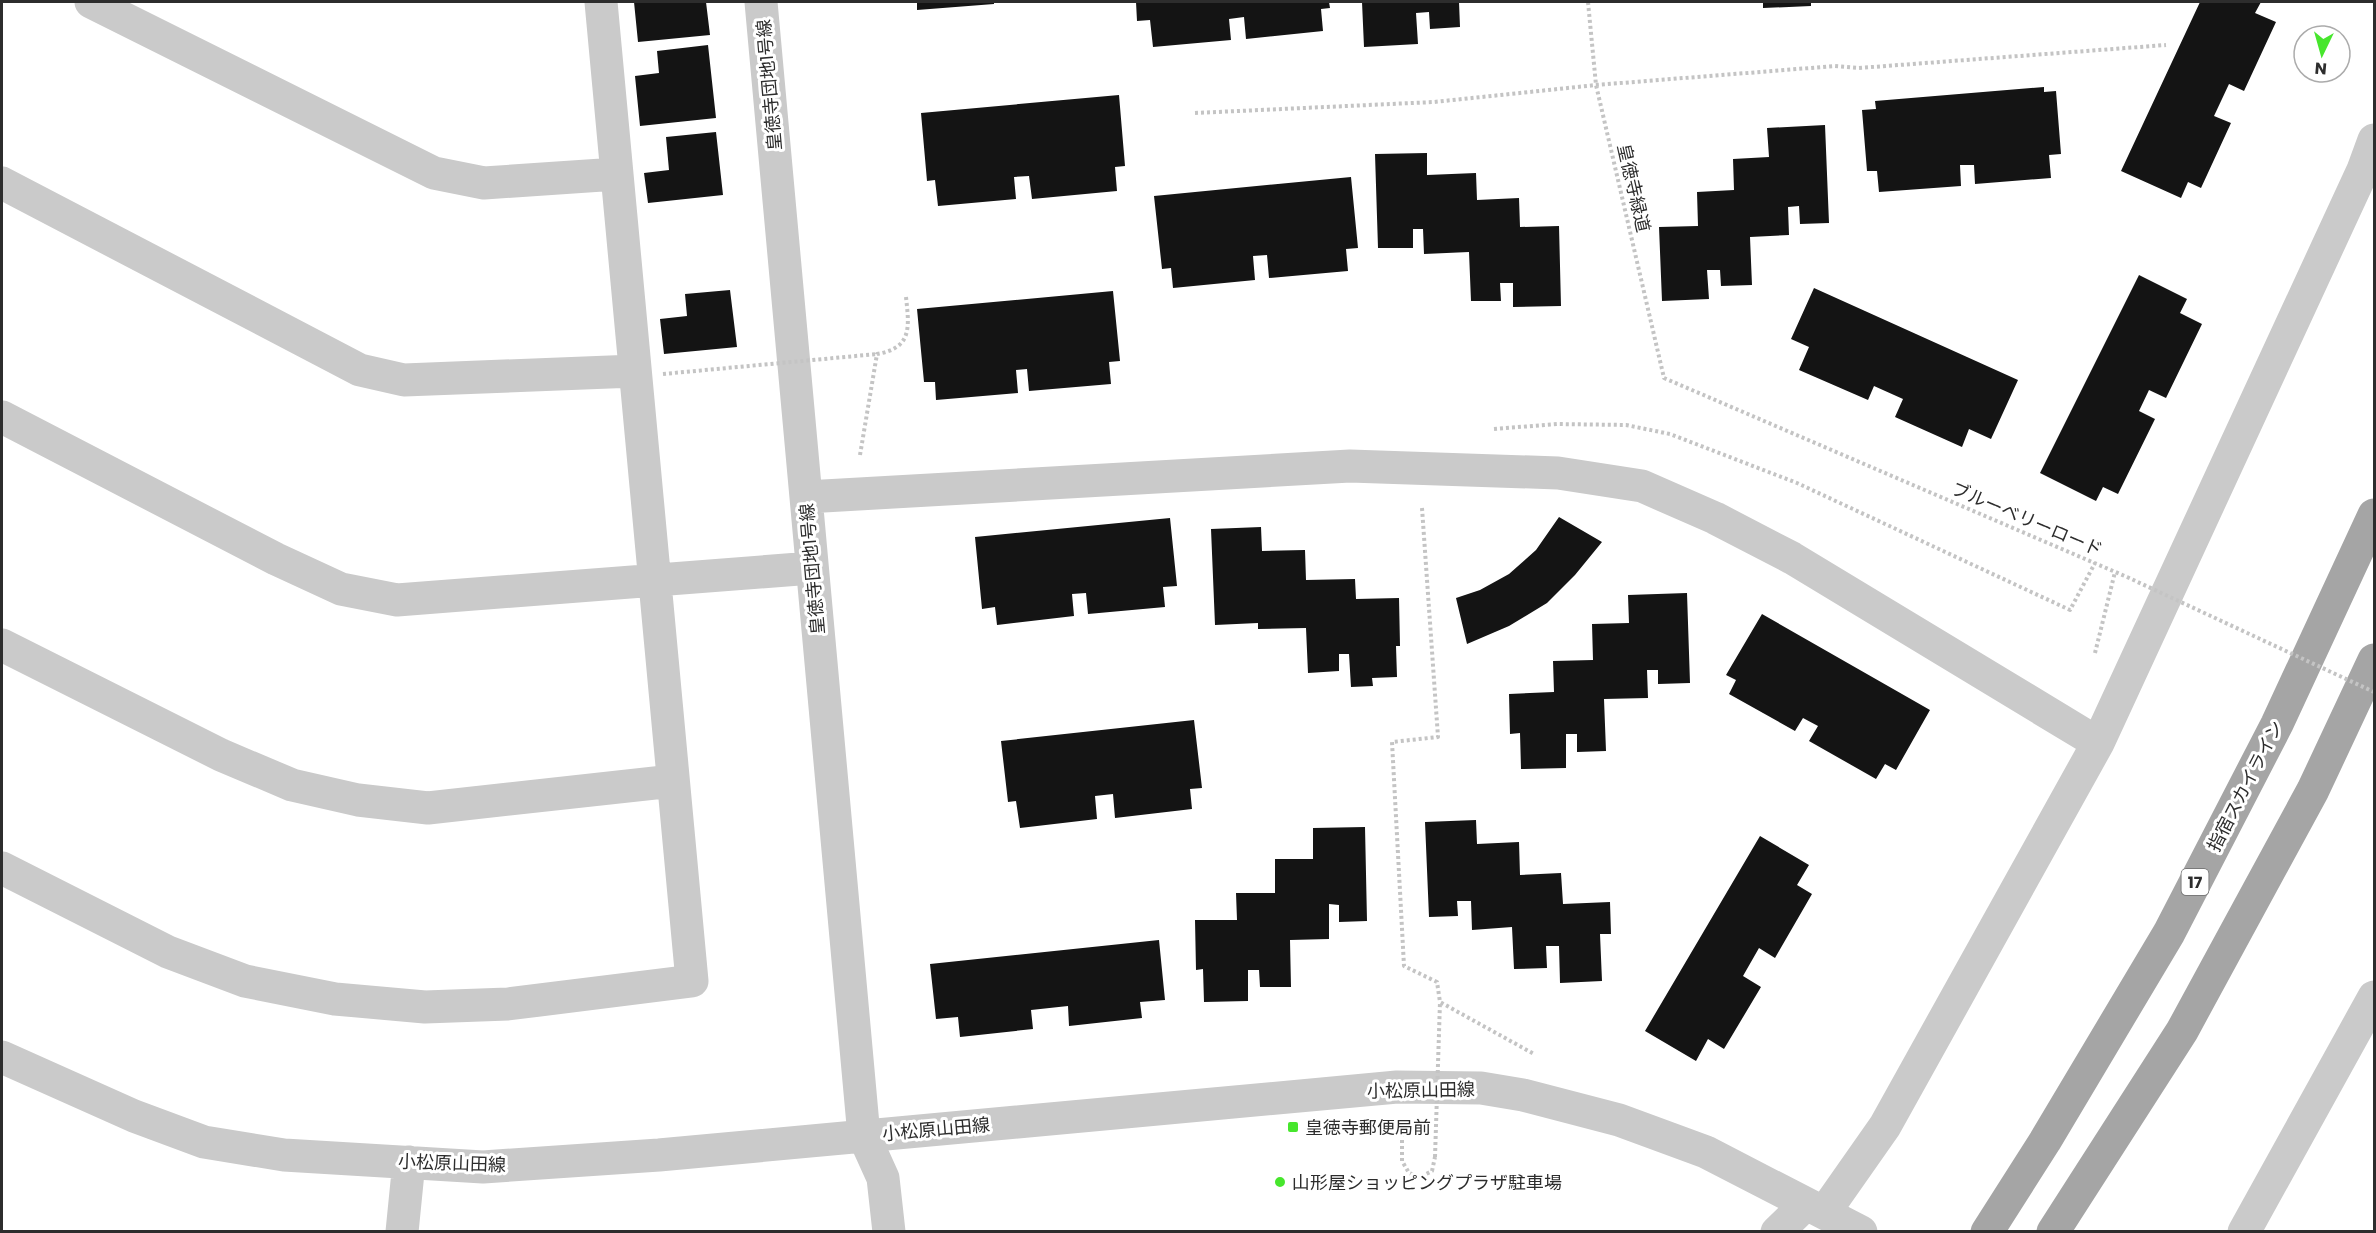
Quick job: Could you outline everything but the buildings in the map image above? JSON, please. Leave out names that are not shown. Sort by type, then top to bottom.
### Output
[{"type":"main road","name":"指宿スカイライン","points":[[1986,1232],[2045,1141],[2169,933],[2277,724],[2374,515]]},
{"type":"main road","points":[[2053,1232],[2182,1031],[2313,790],[2374,660]]},
{"type":"street","points":[[91,2],[434,173],[484,183],[617,174]]},
{"type":"street","points":[[2,868],[168,952],[245,981],[335,999],[425,1007],[508,1004],[692,981],[655,580],[649,373],[617,174],[601,2]]},
{"type":"street","name":"皇徳寺団地1号線","points":[[761,2],[864,1136],[883,1178],[889,1232]]},
{"type":"street","points":[[1777,1232],[1815,1209],[1885,1126],[2098,743],[2363,170],[2374,140]]},
{"type":"street","points":[[2,183],[360,370],[404,380],[649,373]]},
{"type":"street","points":[[2,417],[276,559],[341,589],[397,600],[812,568]]},
{"type":"street","points":[[806,497],[1350,466],[1558,473],[1642,486],[1715,518],[1791,558],[2098,743]]},
{"type":"street","points":[[2,645],[221,754],[292,785],[358,800],[428,808],[673,781]]},
{"type":"street","points":[[2244,1232],[2374,997]]},
{"type":"street","name":"小松原山田線","points":[[2,1057],[134,1116],[204,1142],[284,1155],[483,1167],[659,1155],[1397,1087],[1481,1088],[1523,1095],[1619,1120],[1706,1152],[1861,1232]]},
{"type":"street","points":[[402,1232],[409,1162]]},
{"type":"path","name":"皇徳寺緑道","points":[[1588,2],[1596,85],[1664,378]]},
{"type":"path","points":[[1195,113],[1434,102],[1596,85],[1835,66],[1859,68],[2166,45]]},
{"type":"path","points":[[649,373],[891,352],[901,346],[910,321],[906,297]]},
{"type":"path","points":[[860,459],[877,354]]},
{"type":"path","name":"ブルーベリーロード","points":[[1664,378],[2127,577],[2374,692]]},
{"type":"path","points":[[1611,425],[1626,425],[1670,434],[1797,483],[2070,610],[2095,563]]},
{"type":"path","points":[[1402,1128],[1402,1161],[1409,1173],[1420,1177],[1432,1171],[1435,1157],[1440,1002],[1437,982],[1404,966],[1392,742],[1438,737],[1419,468]]},
{"type":"path","points":[[2092,663],[2115,572]]},
{"type":"path","points":[[1440,1002],[1534,1054]]},
{"type":"place","name":"皇徳寺郵便局前","points":[[1293,1127]]},
{"type":"place","name":"山形屋ショッピングプラザ駐車場","points":[[1280,1182]]}]
